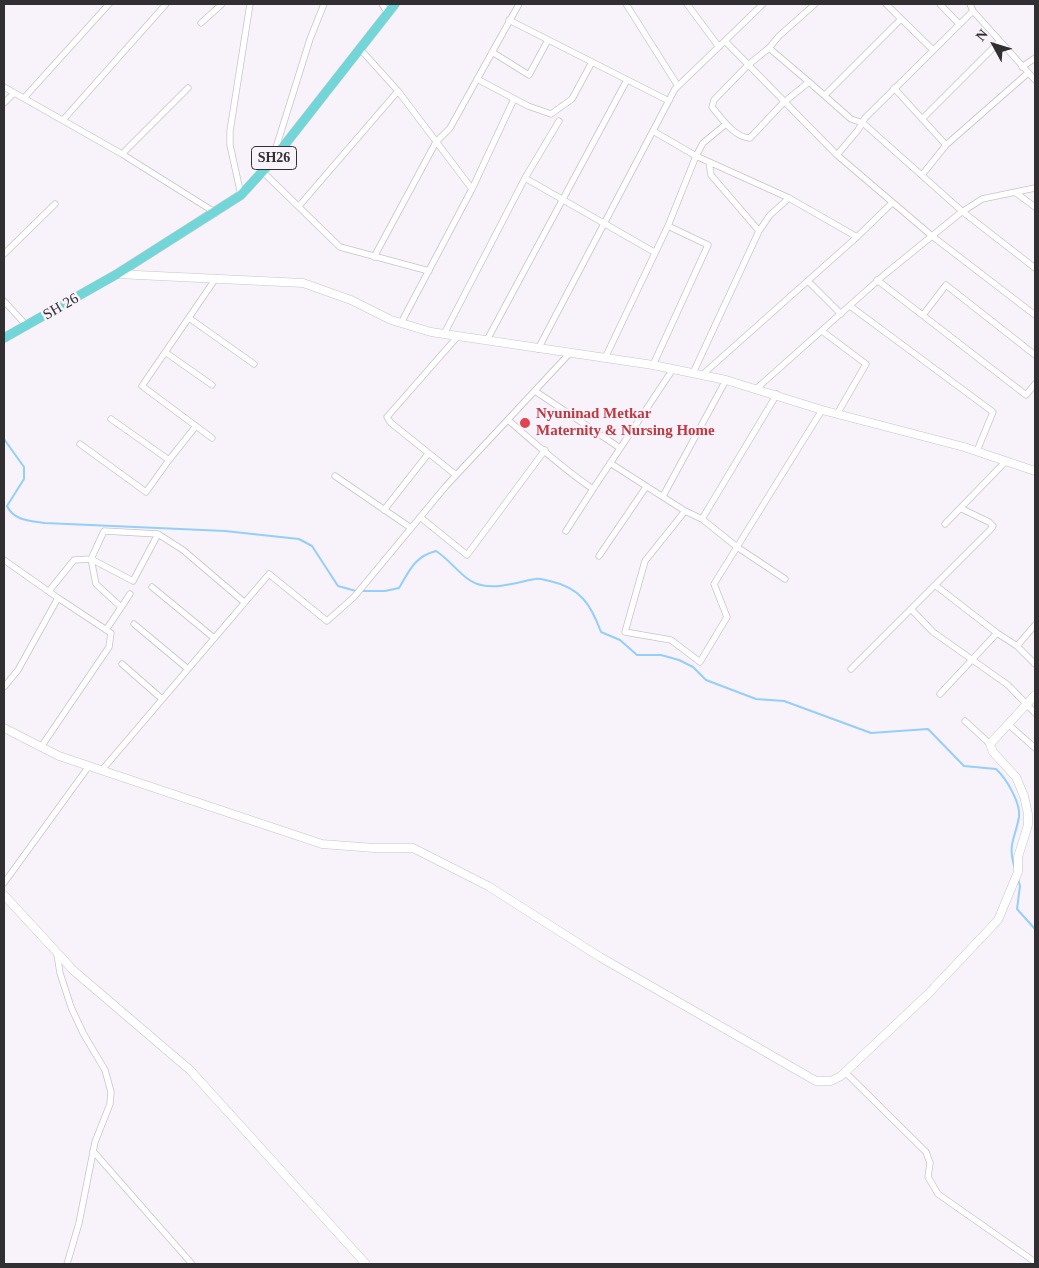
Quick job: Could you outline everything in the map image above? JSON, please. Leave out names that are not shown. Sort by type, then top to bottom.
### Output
[{"type":"main road","name":"SH26","points":[[117,274],[241,195],[272,161],[361,50],[395,4]]},
{"type":"main road","points":[[117,274],[303,283],[351,300],[401,323],[444,334],[653,365],[726,380],[776,394],[822,410],[977,452],[1035,471]]},
{"type":"main road","name":"SH 26","points":[[4,338],[117,274]]},
{"type":"main road","points":[[4,728],[59,756],[322,844],[374,848],[413,848],[488,886],[600,957],[816,1080],[831,1081],[845,1072],[928,994],[998,920],[1013,880],[1018,872],[1021,846],[1028,825],[1024,796],[1016,776],[993,752],[990,744],[1035,696]]},
{"type":"main road","points":[[4,895],[74,971],[190,1070],[366,1264]]},
{"type":"street","points":[[24,98],[109,4]]},
{"type":"street","points":[[63,120],[166,4]]},
{"type":"street","points":[[201,23],[222,4]]},
{"type":"street","points":[[241,195],[230,146],[230,131],[250,4]]},
{"type":"street","points":[[272,161],[310,40],[324,4]]},
{"type":"street","points":[[382,4],[388,13]]},
{"type":"street","points":[[374,257],[436,142],[450,128],[519,4]]},
{"type":"street","points":[[626,4],[678,86]]},
{"type":"street","points":[[687,4],[719,47]]},
{"type":"street","points":[[538,349],[678,86],[763,4]]},
{"type":"street","points":[[810,82],[783,103],[750,138],[745,138],[726,124],[712,107],[714,100],[748,65],[769,48],[779,36],[815,4]]},
{"type":"street","points":[[886,4],[933,50]]},
{"type":"street","points":[[940,4],[959,24]]},
{"type":"street","points":[[970,4],[973,11],[999,42],[1035,80]]},
{"type":"street","points":[[837,155],[865,118],[973,11]]},
{"type":"street","points":[[825,95],[901,19]]},
{"type":"street","points":[[510,20],[669,101]]},
{"type":"street","points":[[492,52],[529,76],[548,40]]},
{"type":"street","points":[[725,41],[783,103],[837,155],[932,236],[1035,315]]},
{"type":"street","points":[[922,119],[999,42]]},
{"type":"street","points":[[769,48],[851,118],[863,123],[963,212],[1035,268]]},
{"type":"street","points":[[361,50],[398,91],[472,189]]},
{"type":"street","points":[[1022,67],[1035,58]]},
{"type":"street","points":[[477,79],[514,99],[551,114],[572,99],[592,62]]},
{"type":"street","points":[[922,175],[946,145],[1028,73]]},
{"type":"street","points":[[487,340],[628,80]]},
{"type":"street","points":[[4,87],[122,154],[216,212]]},
{"type":"street","points":[[122,154],[188,88]]},
{"type":"street","points":[[894,88],[946,145]]},
{"type":"street","points":[[299,206],[398,91]]},
{"type":"street","points":[[4,103],[14,93]]},
{"type":"street","points":[[401,323],[472,189],[514,99]]},
{"type":"street","points":[[444,334],[525,178],[559,121]]},
{"type":"street","points":[[605,358],[668,226],[696,156],[703,143],[726,124]]},
{"type":"street","points":[[653,131],[696,156],[789,198],[857,238]]},
{"type":"street","points":[[709,162],[711,175],[759,231]]},
{"type":"street","points":[[263,172],[299,206],[326,236],[340,247],[429,271]]},
{"type":"street","points":[[525,178],[654,252]]},
{"type":"street","points":[[756,389],[878,280],[963,212],[982,200],[1035,188]]},
{"type":"street","points":[[1016,192],[1035,208]]},
{"type":"street","points":[[693,373],[759,231],[770,216],[789,198]]},
{"type":"street","points":[[702,375],[857,238],[892,203]]},
{"type":"street","points":[[5,250],[55,204]]},
{"type":"street","points":[[653,365],[708,245],[668,226]]},
{"type":"street","points":[[212,438],[142,386],[216,278]]},
{"type":"street","points":[[878,280],[1026,394],[1035,384]]},
{"type":"street","points":[[808,281],[841,314]]},
{"type":"street","points":[[923,315],[946,285],[1035,355]]},
{"type":"street","points":[[4,301],[27,326]]},
{"type":"street","points":[[850,306],[993,412],[977,452]]},
{"type":"street","points":[[189,318],[254,364]]},
{"type":"street","points":[[822,331],[866,364],[837,414]]},
{"type":"street","points":[[456,476],[391,423],[387,417],[458,336]]},
{"type":"street","points":[[166,352],[212,385]]},
{"type":"street","points":[[102,770],[269,574],[327,621],[354,597],[456,476],[569,354]]},
{"type":"street","points":[[566,531],[673,369]]},
{"type":"street","points":[[662,496],[726,380]]},
{"type":"street","points":[[534,391],[620,448]]},
{"type":"street","points":[[702,519],[776,394]]},
{"type":"street","points":[[685,511],[645,561],[625,632],[671,640],[700,662],[727,617],[714,584],[822,410]]},
{"type":"street","points":[[111,419],[169,460]]},
{"type":"street","points":[[508,420],[545,450],[566,471],[593,490]]},
{"type":"street","points":[[80,444],[146,492],[196,426]]},
{"type":"street","points":[[420,517],[467,555],[545,450]]},
{"type":"street","points":[[384,510],[428,454]]},
{"type":"street","points":[[944,524],[962,509],[1006,461]]},
{"type":"street","points":[[610,463],[685,511],[702,519],[737,547],[785,579]]},
{"type":"street","points":[[335,476],[411,528]]},
{"type":"street","points":[[599,556],[646,487]]},
{"type":"street","points":[[851,669],[882,636],[912,610],[993,526],[989,522],[962,509]]},
{"type":"street","points":[[121,607],[96,584],[91,559],[104,531],[158,534],[183,550],[244,602]]},
{"type":"street","points":[[49,591],[74,560],[91,559],[133,581],[158,534]]},
{"type":"street","points":[[4,560],[111,633],[109,647],[40,747]]},
{"type":"street","points":[[935,585],[997,633],[1018,646],[1035,664]]},
{"type":"street","points":[[152,586],[214,638]]},
{"type":"street","points":[[106,630],[130,594]]},
{"type":"street","points":[[4,687],[18,670],[58,598]]},
{"type":"street","points":[[912,610],[933,632],[1008,685],[1035,713]]},
{"type":"street","points":[[134,624],[188,669]]},
{"type":"street","points":[[1018,646],[1035,625]]},
{"type":"street","points":[[940,694],[997,633]]},
{"type":"street","points":[[122,664],[162,699]]},
{"type":"street","points":[[965,722],[990,744]]},
{"type":"street","points":[[1008,724],[1035,748]]},
{"type":"street","points":[[4,883],[89,766]]},
{"type":"street","points":[[57,954],[60,973],[71,1007],[82,1033],[105,1070],[111,1092],[110,1104],[93,1151],[79,1224],[67,1264]]},
{"type":"street","points":[[845,1072],[926,1152],[930,1163],[928,1178],[938,1194],[1035,1262]]},
{"type":"street","points":[[93,1151],[192,1264]]},
{"type":"waterway","points":[[4,439],[24,467],[24,479],[7,506],[18,517],[29,521],[45,523],[225,531],[299,539],[312,546],[338,586],[356,591]]},
{"type":"waterway","points":[[361,591],[385,591],[399,588],[413,565],[423,556],[436,551],[463,575],[481,585],[502,586],[538,579],[570,588],[589,606],[601,632],[620,640],[637,655],[661,655],[679,660],[693,667],[706,680],[756,699],[784,701],[871,733],[928,729],[964,766],[996,769],[1008,784],[1019,811],[1012,842],[1015,869]]},
{"type":"waterway","points":[[1018,879],[1020,886],[1017,909],[1035,929]]},
{"type":"place","name":"Nyuninad Metkar Maternity & Nursing Home","points":[[525,423]]}]
